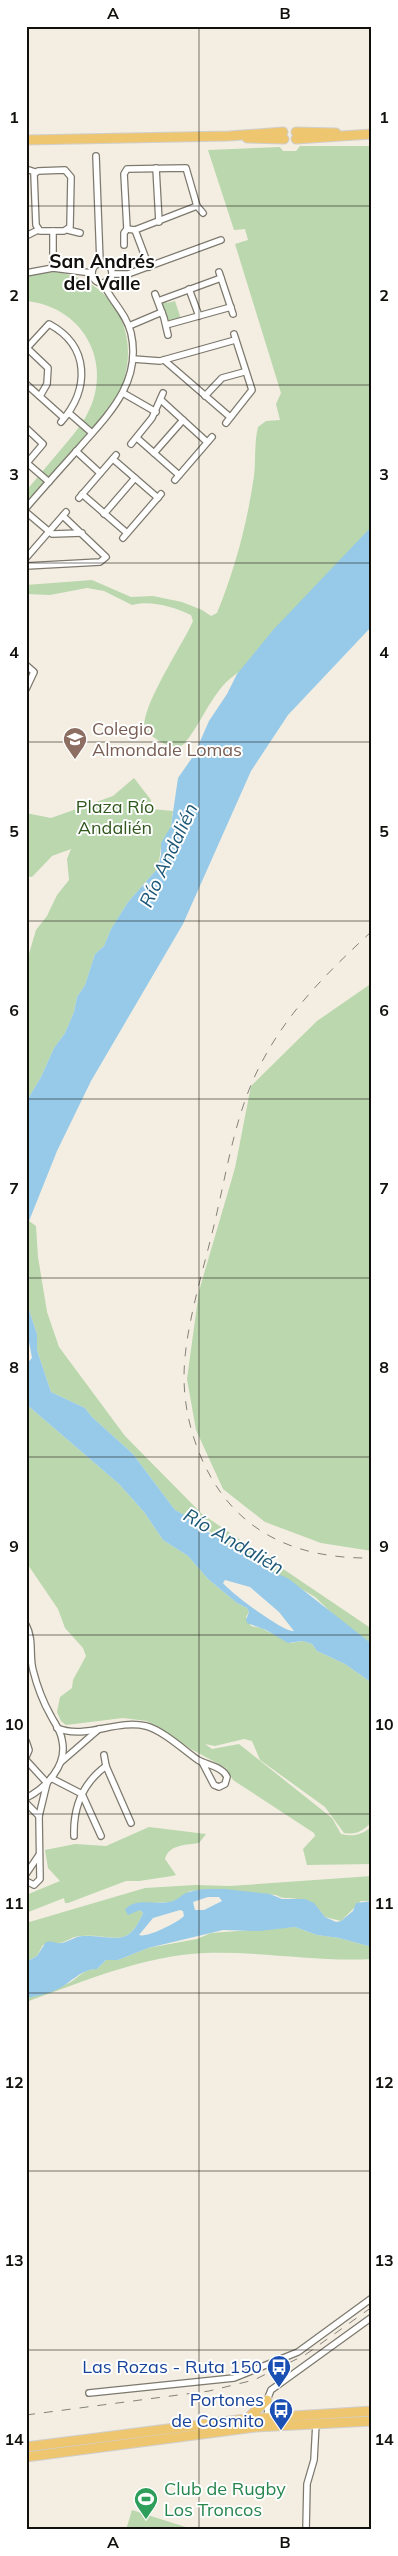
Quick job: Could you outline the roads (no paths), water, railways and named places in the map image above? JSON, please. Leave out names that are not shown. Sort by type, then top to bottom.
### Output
[{"type":"highway","points":[[296,136],[372,134]]},
{"type":"highway","points":[[26,140],[283,136]]},
{"type":"highway","points":[[246,2419],[267,2400]]},
{"type":"highway","points":[[27,2455],[269,2422],[372,2411]]},
{"type":"highway","points":[[27,2455],[246,2419],[269,2422],[316,2423],[372,2420]]},
{"type":"street","points":[[96,156],[100,262]]},
{"type":"street","points":[[124,245],[124,232],[126,229],[124,221],[125,171],[129,168],[187,168],[197,206],[203,213]]},
{"type":"street","points":[[156,168],[159,222]]},
{"type":"street","points":[[26,169],[35,172],[63,170],[70,173],[71,222],[68,230]]},
{"type":"street","points":[[35,172],[35,210],[38,230]]},
{"type":"street","points":[[126,229],[135,230],[197,206]]},
{"type":"street","points":[[28,235],[38,230],[68,230],[80,233]]},
{"type":"street","points":[[135,230],[149,266]]},
{"type":"street","points":[[53,231],[53,268]]},
{"type":"street","points":[[112,274],[125,275],[221,240]]},
{"type":"street","points":[[26,508],[115,406],[123,393],[133,360],[129,326],[122,311],[103,283],[96,281],[92,273],[93,267],[100,262]]},
{"type":"street","points":[[100,262],[109,265],[112,274],[109,280],[103,283]]},
{"type":"street","points":[[26,273],[53,268],[92,273]]},
{"type":"street","points":[[158,301],[220,275],[232,314]]},
{"type":"street","points":[[189,289],[198,316]]},
{"type":"street","points":[[155,294],[168,335]]},
{"type":"street","points":[[166,325],[231,307]]},
{"type":"street","points":[[129,326],[162,312]]},
{"type":"street","points":[[40,396],[48,380],[48,368],[27,348],[49,324],[65,336],[75,349],[81,364],[82,381],[77,398],[65,417]]},
{"type":"street","points":[[133,360],[164,360],[235,337],[244,372],[252,392],[228,420],[205,396],[164,360]]},
{"type":"street","points":[[205,396],[222,378],[244,372]]},
{"type":"street","points":[[26,384],[65,417],[92,433]]},
{"type":"street","points":[[123,393],[156,412]]},
{"type":"street","points":[[131,444],[156,412],[163,393]]},
{"type":"street","points":[[160,400],[207,442]]},
{"type":"street","points":[[154,453],[183,420]]},
{"type":"street","points":[[26,428],[43,444],[27,464],[49,482]]},
{"type":"street","points":[[137,438],[177,477],[212,437]]},
{"type":"street","points":[[76,451],[100,473]]},
{"type":"street","points":[[115,457],[135,478],[159,496],[125,535],[104,514],[80,496],[100,473],[115,457]]},
{"type":"street","points":[[104,514],[135,478]]},
{"type":"street","points":[[26,512],[48,533],[54,535],[82,533]]},
{"type":"street","points":[[26,558],[64,514],[106,555],[103,560],[26,566]]},
{"type":"street","points":[[26,665],[34,672],[28,677],[26,689]]},
{"type":"street","points":[[26,1625],[31,1637],[33,1670],[63,1743],[60,1764]]},
{"type":"street","points":[[26,1673],[33,1670]]},
{"type":"street","points":[[57,1728],[74,1732],[124,1725],[147,1727],[202,1762],[225,1773],[227,1777],[225,1784],[219,1787],[214,1785],[202,1762]]},
{"type":"street","points":[[26,1882],[32,1885],[39,1881],[39,1816],[49,1781],[60,1764],[81,1743],[101,1728]]},
{"type":"street","points":[[26,1741],[30,1750],[26,1758],[49,1781],[82,1794],[101,1836]]},
{"type":"street","points":[[104,1755],[106,1766],[130,1823]]},
{"type":"street","points":[[74,1836],[75,1816],[82,1794],[93,1778],[106,1766]]},
{"type":"street","points":[[26,1798],[49,1781]]},
{"type":"street","points":[[26,1803],[39,1816]]},
{"type":"street","points":[[26,1874],[39,1854]]},
{"type":"street","points":[[89,2394],[234,2378],[298,2352],[372,2298]]},
{"type":"street","points":[[269,2422],[267,2400],[270,2392],[276,2385],[372,2317]]},
{"type":"street","points":[[306,2530],[307,2484],[313,2464],[316,2423]]},
{"type":"water","name":"Río Andalién","points":[[372,526],[372,626],[288,715],[251,771],[183,924],[91,1081],[57,1151],[29,1221],[26,1263],[26,1102],[41,1077],[54,1048],[65,1033],[74,1012],[77,997],[85,985],[95,954],[104,946],[111,929],[128,902],[158,868],[161,843],[171,826],[178,778],[194,755],[209,721],[227,694],[237,674],[274,629]]},
{"type":"water","points":[[26,1301],[37,1334],[37,1350],[51,1392],[85,1408],[92,1417],[133,1454],[175,1510],[192,1519],[207,1531],[263,1567],[289,1579],[372,1644],[372,1683],[345,1664],[317,1651],[312,1644],[303,1641],[288,1643],[266,1630],[247,1623],[246,1620],[249,1612],[247,1608],[237,1603],[208,1579],[188,1556],[163,1540],[144,1512],[119,1484],[26,1404],[26,1357],[29,1361],[32,1358],[27,1331]],"holes":[[[225,1580],[250,1587],[279,1612],[294,1631],[288,1630],[269,1619],[246,1603],[223,1583]]]},
{"type":"water","points":[[202,1889],[225,1889],[270,1894],[282,1899],[305,1899],[314,1903],[325,1917],[336,1922],[341,1921],[353,1911],[356,1903],[372,1901],[372,1947],[339,1938],[317,1935],[295,1927],[259,1931],[223,1930],[148,1948],[118,1960],[106,1960],[97,1969],[81,1973],[58,1989],[46,1994],[26,1998],[26,1962],[37,1956],[46,1942],[61,1943],[83,1936],[119,1938],[126,1936],[132,1932],[143,1913],[140,1910],[128,1915],[125,1910],[129,1906],[139,1903],[169,1902],[186,1893]],"holes":[[[208,1897],[219,1897],[222,1901],[204,1910],[195,1910],[193,1902]],[[180,1910],[183,1911],[184,1916],[175,1922],[155,1932],[139,1935],[153,1918]]]},
{"type":"railway","points":[[372,931],[326,975],[299,1006],[275,1040],[254,1077],[234,1138],[195,1299],[187,1339],[184,1377],[187,1412],[196,1445],[205,1466],[219,1490],[235,1509],[253,1525],[273,1538],[295,1547],[319,1554],[372,1558]]},
{"type":"railway","points":[[26,2415],[209,2391],[254,2380],[305,2355],[372,2307]]},
{"type":"place","name":"Colegio Almondale Lomas","points":[[75,760]]},
{"type":"place","name":"Las Rozas - Ruta 150","points":[[279,2388]]},
{"type":"place","name":"Portones de Cosmito","points":[[281,2431]]},
{"type":"place","name":"Club de Rugby Los Troncos","points":[[146,2520]]},
{"type":"district","name":"San Andrés del Valle","points":[[102,272]]},
{"type":"park label","name":"Plaza Río Andalién","points":[[115,818]]}]
